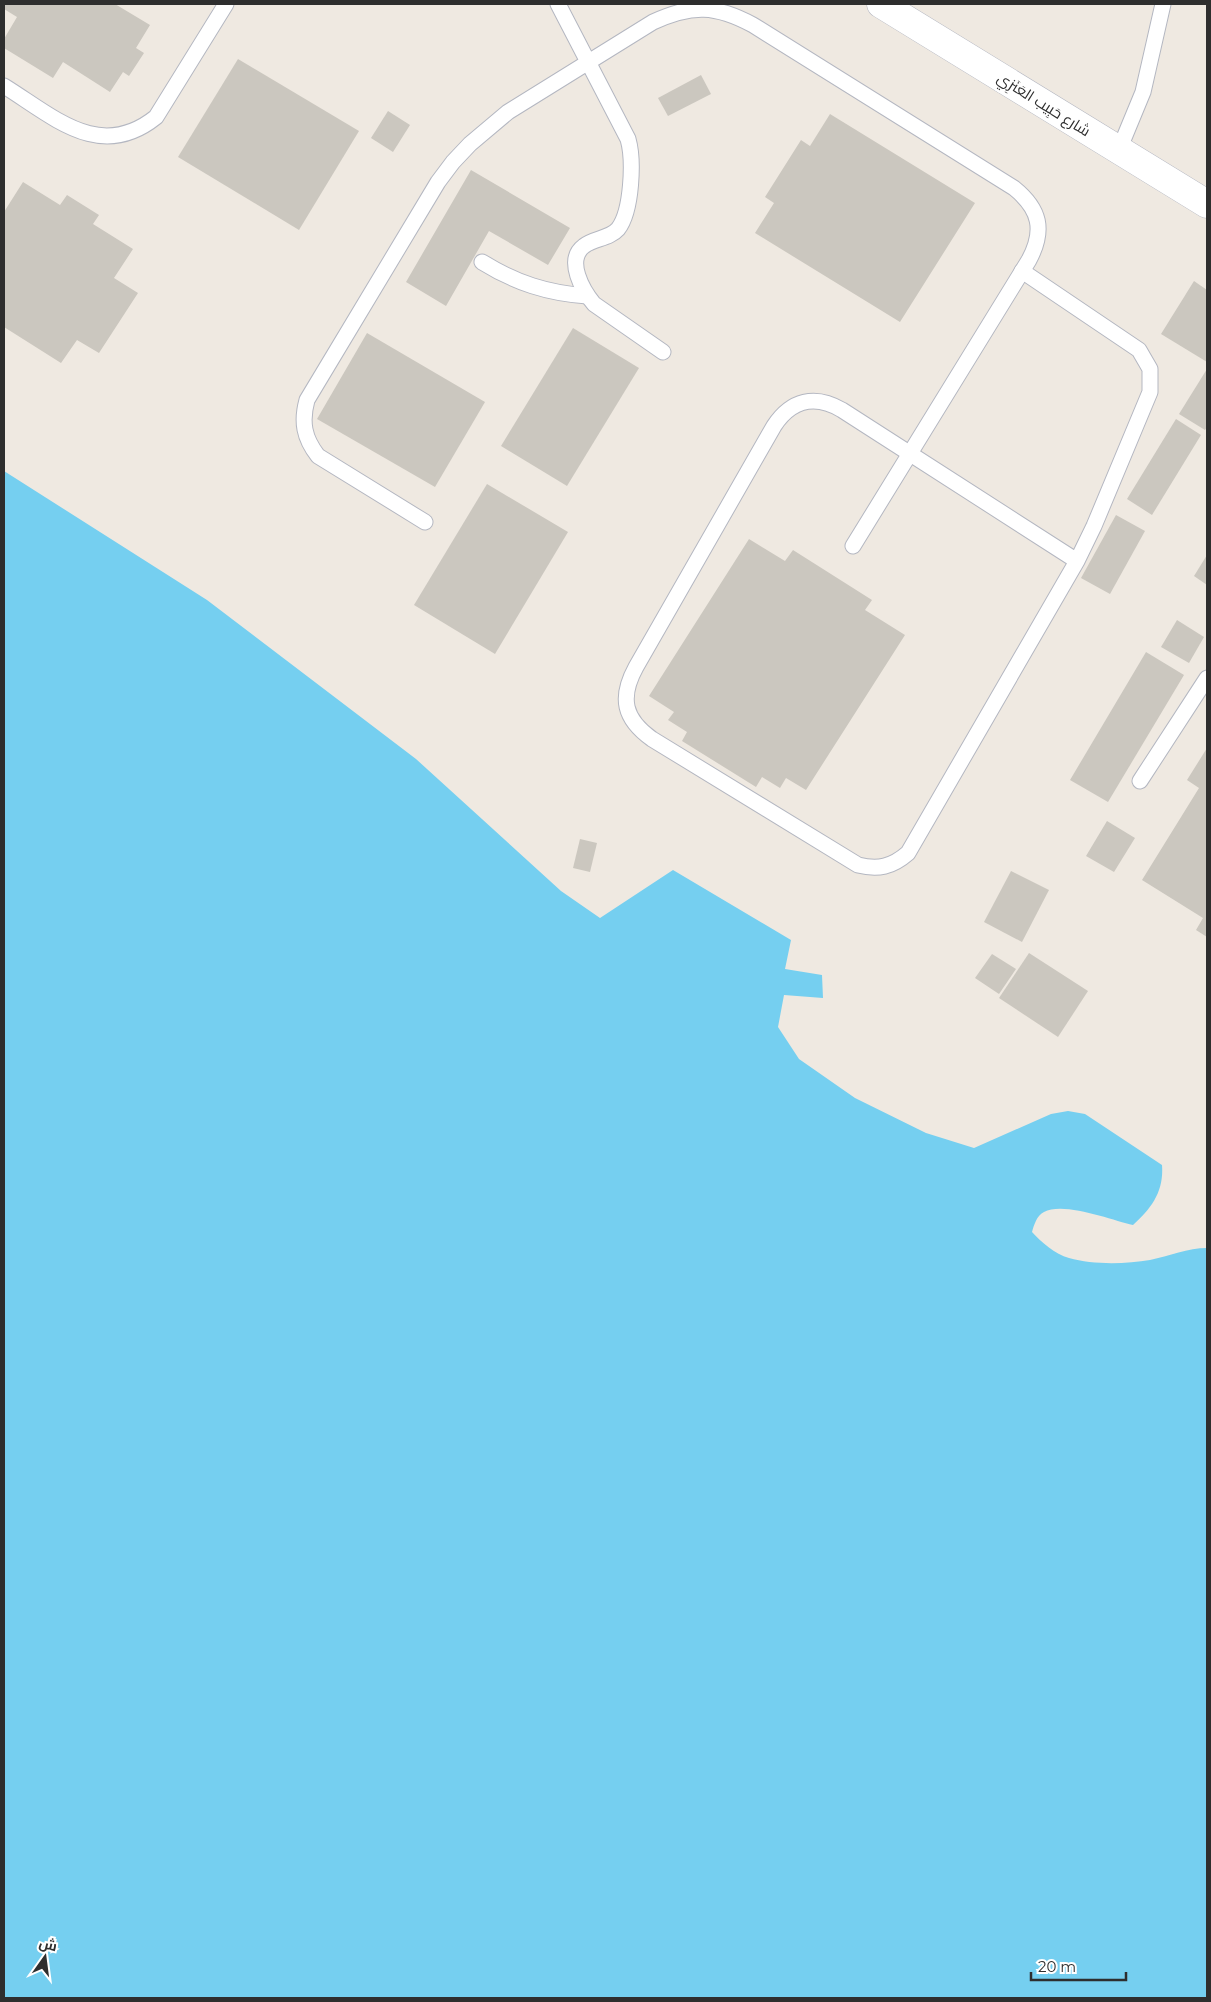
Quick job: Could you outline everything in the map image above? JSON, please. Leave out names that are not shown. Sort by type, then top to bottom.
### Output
[{"type":"street","name":"شارع حَبِيب العَنَزِي","points":[[881,4],[1207,204]]},
{"type":"lane","points":[[4,86],[78,131],[94,137],[111,138],[128,135],[143,128],[156,117],[226,4]]},
{"type":"lane","points":[[558,4],[628,139],[632,162],[629,191],[618,228],[608,237],[585,245],[578,252],[576,267],[587,296],[602,312],[663,352]]},
{"type":"lane","points":[[1120,150],[1143,92],[1163,4]]},
{"type":"lane","points":[[425,522],[318,456],[309,444],[304,430],[303,414],[306,400],[438,182],[470,144],[508,112],[654,22],[673,13],[693,8],[714,9],[735,15],[1025,197],[1033,207],[1038,221],[1039,234],[1036,247],[853,546]]},
{"type":"lane","points":[[482,262],[501,274],[536,288],[587,296]]},
{"type":"lane","points":[[1022,271],[1130,342],[1146,358],[1150,369],[1151,381],[1146,402],[1094,526],[1077,560],[908,853],[898,862],[885,867],[871,868],[858,865],[639,729],[629,716],[625,699],[628,682],[781,415],[792,406],[804,401],[818,400],[830,403],[910,451],[1077,560]]},
{"type":"lane","points":[[1140,781],[1207,678]]},
{"type":"water","points":[[4,471],[207,600],[416,759],[561,891],[600,918],[673,870],[791,940],[785,969],[822,975],[823,998],[784,995],[778,1027],[799,1059],[855,1098],[926,1133],[974,1148],[1051,1114],[1068,1111],[1085,1114],[1162,1165],[1159,1191],[1146,1212],[1133,1225],[1075,1210],[1052,1209],[1039,1215],[1032,1232],[1044,1244],[1059,1254],[1088,1262],[1120,1263],[1141,1261],[1207,1248],[1207,1998],[4,1998]]},
{"type":"building","points":[[4,4],[115,4],[150,25],[136,48],[144,53],[129,76],[123,72],[110,92],[63,62],[53,78],[4,48],[4,39],[17,17],[4,9]]},
{"type":"building","points":[[238,59],[359,131],[299,230],[178,157]]},
{"type":"building","points":[[701,75],[711,94],[668,116],[658,98]]},
{"type":"building","points":[[388,111],[410,125],[393,152],[371,138]]},
{"type":"building","points":[[830,114],[975,203],[900,322],[755,233],[774,203],[765,197],[801,140],[810,146]]},
{"type":"building","points":[[471,170],[570,228],[548,265],[489,231],[446,306],[406,282]]},
{"type":"building","points":[[23,182],[60,205],[67,195],[99,215],[93,224],[133,249],[114,278],[138,293],[99,353],[77,340],[61,363],[4,327],[4,212]]},
{"type":"building","points":[[1194,281],[1207,290],[1207,362],[1161,334]]},
{"type":"building","points":[[573,328],[639,368],[567,486],[501,446]]},
{"type":"building","points":[[367,333],[485,402],[435,487],[317,419]]},
{"type":"building","points":[[1207,369],[1207,427],[1205,430],[1179,414]]},
{"type":"building","points":[[1176,419],[1201,435],[1152,515],[1127,499]]},
{"type":"building","points":[[487,484],[568,532],[495,654],[414,605]]},
{"type":"building","points":[[1116,515],[1145,531],[1110,594],[1081,578]]},
{"type":"building","points":[[749,539],[785,561],[793,550],[872,600],[865,610],[905,635],[806,790],[786,778],[780,788],[762,777],[756,787],[682,741],[687,732],[668,720],[674,712],[649,696]]},
{"type":"building","points":[[1207,555],[1207,585],[1194,576]]},
{"type":"building","points":[[1177,620],[1204,637],[1189,663],[1161,647]]},
{"type":"building","points":[[1146,652],[1184,675],[1108,802],[1070,780]]},
{"type":"building","points":[[1207,748],[1207,937],[1196,930],[1203,918],[1142,880],[1199,788],[1187,780]]},
{"type":"building","points":[[1107,821],[1135,838],[1114,872],[1086,856]]},
{"type":"building","points":[[580,839],[597,843],[590,872],[573,868]]},
{"type":"building","points":[[1011,871],[1049,890],[1022,942],[984,922]]},
{"type":"building","points":[[1029,953],[1088,991],[1058,1037],[999,998]]},
{"type":"building","points":[[992,954],[1016,969],[999,994],[975,978]]}]
